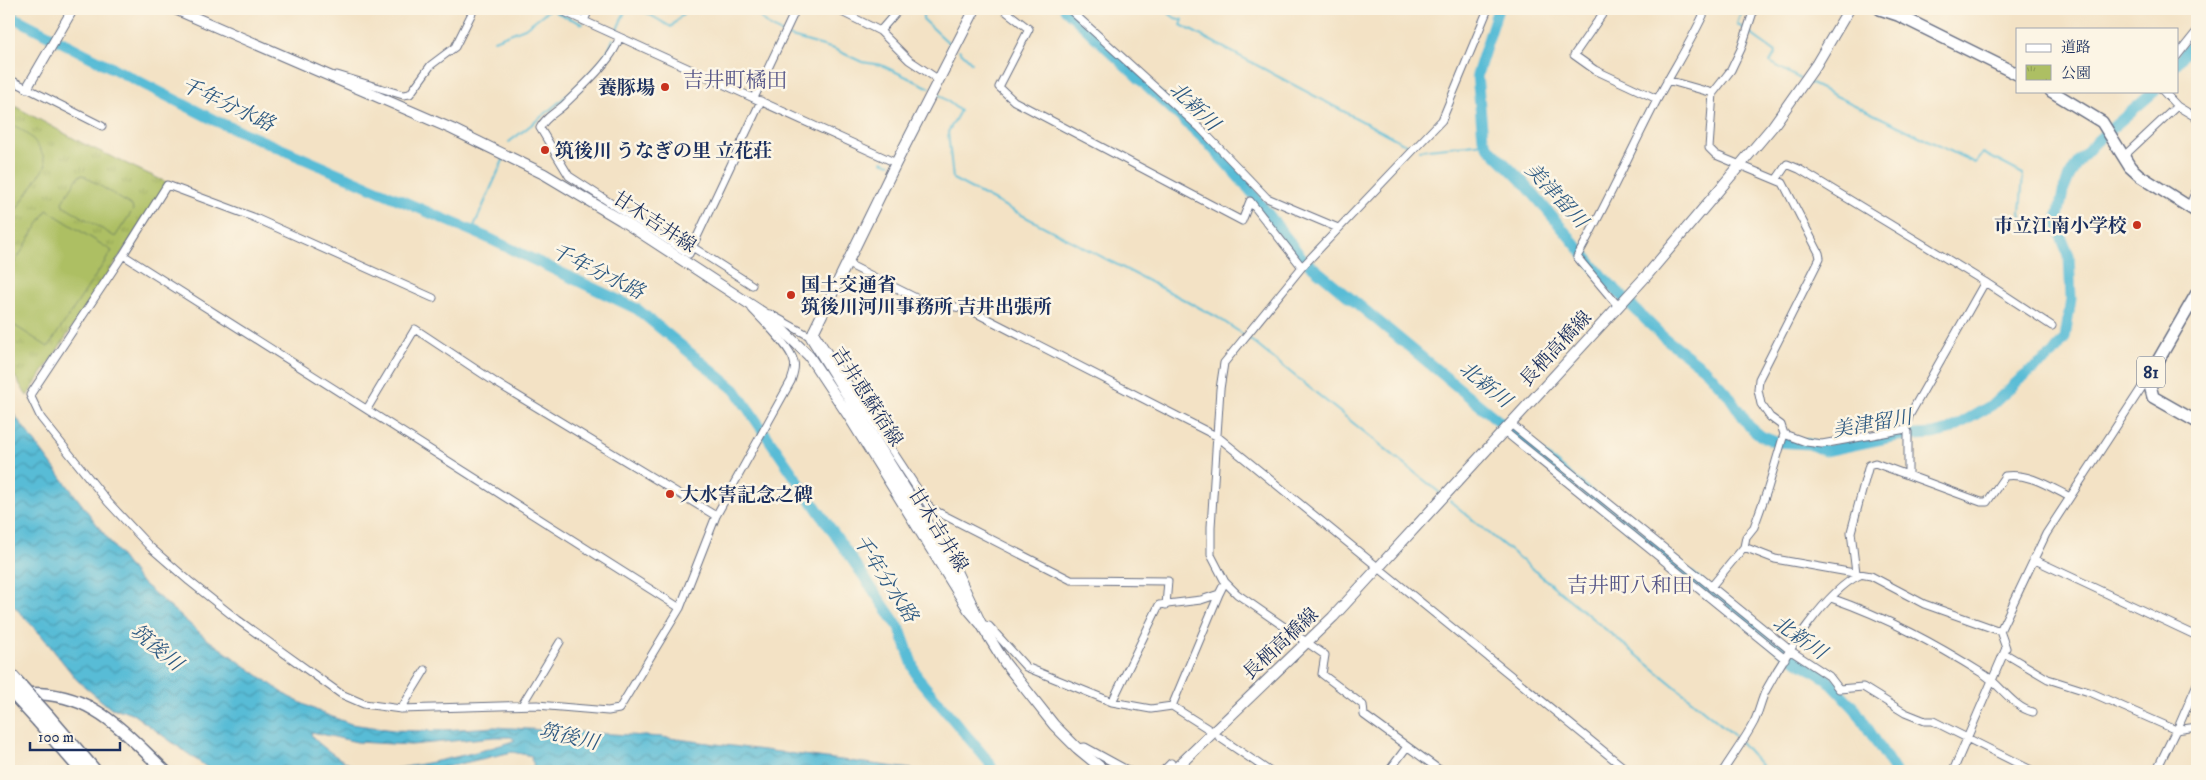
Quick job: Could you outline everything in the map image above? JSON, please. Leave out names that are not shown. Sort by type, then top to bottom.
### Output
[{"type":"highway","points":[[9,673],[82,771]]},
{"type":"highway","points":[[9,689],[43,718],[95,771]]},
{"type":"main road","name":"甘木吉井線","points":[[176,9],[452,129],[544,174],[621,220],[743,300],[786,332],[809,356],[850,418],[969,610],[982,624]]},
{"type":"main road","points":[[812,333],[975,9]]},
{"type":"main road","name":"長栖高橋線","points":[[1172,767],[1307,642],[1379,568],[1640,282],[1741,165],[1803,84],[1849,9]]},
{"type":"main road","points":[[1880,9],[1914,22],[2016,73]]},
{"type":"main road","points":[[2053,92],[2102,122],[2140,176],[2193,209]]},
{"type":"main road","name":"81","points":[[2197,293],[2148,378],[2153,397],[2197,422]]},
{"type":"main road","name":"吉井恵蘇宿線","points":[[812,333],[954,567],[982,624],[1021,686],[1077,748],[1105,771]]},
{"type":"main road","points":[[9,694],[45,692],[69,698],[98,710],[165,771]]},
{"type":"street","points":[[27,88],[73,9]]},
{"type":"street","points":[[326,74],[330,73],[403,95],[410,94],[431,65],[455,47],[474,9]]},
{"type":"street","points":[[558,9],[896,163]]},
{"type":"street","points":[[584,21],[589,9]]},
{"type":"street","points":[[619,37],[613,53],[565,104],[543,122],[540,128],[569,176],[689,254],[694,248],[784,33],[796,9]]},
{"type":"street","points":[[836,9],[880,31],[936,87]]},
{"type":"street","points":[[880,31],[899,9]]},
{"type":"street","points":[[1002,9],[1029,29],[999,87],[1014,100],[1242,221],[1250,201],[1302,267]]},
{"type":"street","points":[[1069,9],[1200,128],[1267,198],[1338,228]]},
{"type":"street","points":[[1441,771],[1406,748],[1400,740],[1364,715],[1363,705],[1322,674],[1325,655],[1251,605],[1225,582],[1211,555],[1211,527],[1220,390],[1224,363],[1248,331],[1302,267],[1442,120],[1488,9]]},
{"type":"street","points":[[1606,9],[1574,55],[1595,70],[1657,100]]},
{"type":"street","points":[[1618,306],[1577,257],[1611,195],[1667,80],[1694,37],[1706,9]]},
{"type":"street","points":[[1711,587],[1744,547],[1746,536],[1754,527],[1768,488],[1783,436],[1781,425],[1770,417],[1761,404],[1758,390],[1760,379],[1820,258],[1782,183],[1716,155],[1709,148],[1713,94],[1734,63],[1754,9]]},
{"type":"street","points":[[2178,55],[2197,31]]},
{"type":"street","points":[[9,79],[102,126]]},
{"type":"street","points":[[1667,80],[1683,82],[1713,94]]},
{"type":"street","points":[[2164,92],[2177,106],[2197,118]]},
{"type":"street","points":[[2121,151],[2177,106]]},
{"type":"street","points":[[1776,180],[1787,164],[1799,170],[1985,282],[2052,326]]},
{"type":"street","points":[[432,298],[253,217],[168,185],[30,395],[41,418],[108,502],[150,547],[188,581],[292,660],[341,694],[364,704],[401,709],[522,705],[608,711],[620,709],[680,608],[716,516],[792,381],[795,364],[774,332],[743,300]]},
{"type":"street","points":[[2193,209],[2197,188]]},
{"type":"street","points":[[694,248],[752,285]]},
{"type":"street","points":[[123,255],[680,608]]},
{"type":"street","points":[[846,263],[886,281],[918,299],[970,310],[1218,437],[1628,771]]},
{"type":"street","points":[[1908,475],[1907,431],[1909,416],[1985,282]]},
{"type":"street","points":[[743,300],[812,333],[930,508],[1071,580],[1168,581],[1166,605]]},
{"type":"street","points":[[367,409],[415,330],[652,479],[716,516]]},
{"type":"street","points":[[2000,631],[2033,559],[2070,497],[2148,378]]},
{"type":"street","points":[[1508,427],[1711,587],[1787,655]]},
{"type":"street","points":[[1508,427],[1787,655],[1829,676],[1839,690],[1863,687],[1905,713],[1925,721],[1933,721],[2033,771]]},
{"type":"street","points":[[1783,436],[1822,444],[1907,431]]},
{"type":"street","points":[[1858,574],[1851,532],[1869,465],[1875,463],[1980,502],[1987,502],[2005,476],[2019,474],[2028,476],[2070,497]]},
{"type":"street","points":[[1744,547],[1775,559],[1871,576],[1924,604],[2000,631],[2006,648],[1969,738],[1953,771]]},
{"type":"street","points":[[2033,559],[2197,636]]},
{"type":"street","points":[[1723,771],[1755,721],[1766,691],[1787,655],[1831,598],[1847,580],[1858,574]]},
{"type":"street","points":[[1172,706],[1225,582]]},
{"type":"street","points":[[1112,702],[1159,606],[1201,600],[1219,594]]},
{"type":"street","points":[[1831,598],[1871,612],[1924,637],[1992,680],[2025,710],[2033,712]]},
{"type":"street","points":[[982,624],[989,626],[1026,666],[1112,702],[1150,709],[1172,706],[1210,730]]},
{"type":"street","points":[[522,705],[560,642]]},
{"type":"street","points":[[2004,653],[2048,679],[2092,693],[2177,730],[2197,727]]},
{"type":"street","points":[[401,709],[425,670]]},
{"type":"street","points":[[2156,771],[2177,730],[2197,684]]},
{"type":"street","points":[[1219,737],[1269,771]]},
{"type":"street","points":[[1077,748],[1085,747],[1129,771]]},
{"type":"street","points":[[1389,771],[1406,748]]},
{"type":"street","points":[[1163,771],[1172,767]]},
{"type":"green space","points":[[9,103],[84,144],[168,183],[27,396],[9,367]]},
{"type":"green space","points":[[9,124],[22,130],[38,145],[46,165],[9,221]]},
{"type":"green space","points":[[83,175],[132,206],[133,210],[115,237],[63,205],[62,202],[79,176]]},
{"type":"green space","points":[[47,210],[112,251],[48,347],[9,322],[9,272]]},
{"type":"water","name":"筑後川","points":[[9,408],[139,580],[207,639],[289,697],[322,713],[351,724],[394,730],[423,731],[495,727],[662,737],[927,771],[527,771],[534,765],[531,759],[532,756],[512,752],[429,771],[212,771],[130,712],[110,708],[77,680],[42,636],[9,601]],"holes":[[[312,732],[357,742],[411,745],[494,737],[511,737],[515,740],[439,761],[394,769],[364,770],[351,765],[335,755],[314,739],[311,734]]]},
{"type":"waterway","points":[[494,40],[525,28],[550,9]]},
{"type":"waterway","points":[[616,32],[626,9]]},
{"type":"waterway","points":[[640,9],[671,27],[687,9]]},
{"type":"waterway","points":[[752,9],[770,27],[788,36],[834,49],[862,62],[881,65],[930,88]]},
{"type":"waterway","points":[[923,9],[923,19],[952,46]]},
{"type":"waterway","name":"北新川","points":[[1065,9],[1208,143],[1249,189],[1302,258],[1512,432],[1764,636],[1793,658],[1827,679],[1856,710],[1895,771]]},
{"type":"waterway","points":[[1163,9],[1175,18],[1183,20],[1181,25],[1409,146]]},
{"type":"waterway","name":"美津留川","points":[[1498,9],[1477,75],[1483,138],[1488,147],[1525,184],[1602,276],[1662,336],[1706,370],[1727,393],[1749,426],[1761,436],[1776,442],[1809,444],[1825,451],[1896,436],[1933,434],[1949,430],[1992,405],[2019,380],[2053,354],[2065,338],[2071,299],[2069,256],[2059,232],[2058,217],[2063,192],[2069,177],[2080,159],[2097,141],[2154,92]]},
{"type":"waterway","points":[[1742,9],[1737,24],[1744,29]]},
{"type":"waterway","points":[[555,12],[583,24]]},
{"type":"waterway","name":"千年分水路","points":[[9,15],[216,121],[486,237],[637,309],[735,390],[900,629],[917,677],[989,762],[993,771]]},
{"type":"waterway","points":[[1748,32],[1776,52],[1770,62],[1800,79]]},
{"type":"waterway","name":"美津留川","points":[[2178,62],[2197,38]]},
{"type":"waterway","points":[[509,142],[568,95],[597,66],[613,39]]},
{"type":"waterway","points":[[959,50],[972,63]]},
{"type":"waterway","points":[[1807,82],[1975,163],[1983,153],[2023,174],[2020,213],[2023,224],[2034,231],[2059,232]]},
{"type":"waterway","points":[[936,92],[960,111],[948,132],[953,179],[1217,317],[1244,335]]},
{"type":"waterway","points":[[1419,150],[1485,143]]},
{"type":"waterway","points":[[472,231],[504,158]]},
{"type":"waterway","points":[[882,161],[890,164]]},
{"type":"waterway","points":[[1248,338],[1440,493]]},
{"type":"waterway","points":[[1450,501],[1735,736],[1766,771]]},
{"type":"place","name":"養豚場","points":[[665,87]]},
{"type":"place","name":"筑後川 うなぎの里 立花荘","points":[[545,150]]},
{"type":"place","name":"市立江南小学校","points":[[2137,225]]},
{"type":"place","name":"国土交通省 筑後川河川事務所 吉井出張所","points":[[791,295]]},
{"type":"place","name":"大水害記念之碑","points":[[670,494]]},
{"type":"district","name":"吉井町橘田","points":[[735,80]]},
{"type":"district","name":"吉井町八和田","points":[[1630,585]]}]
